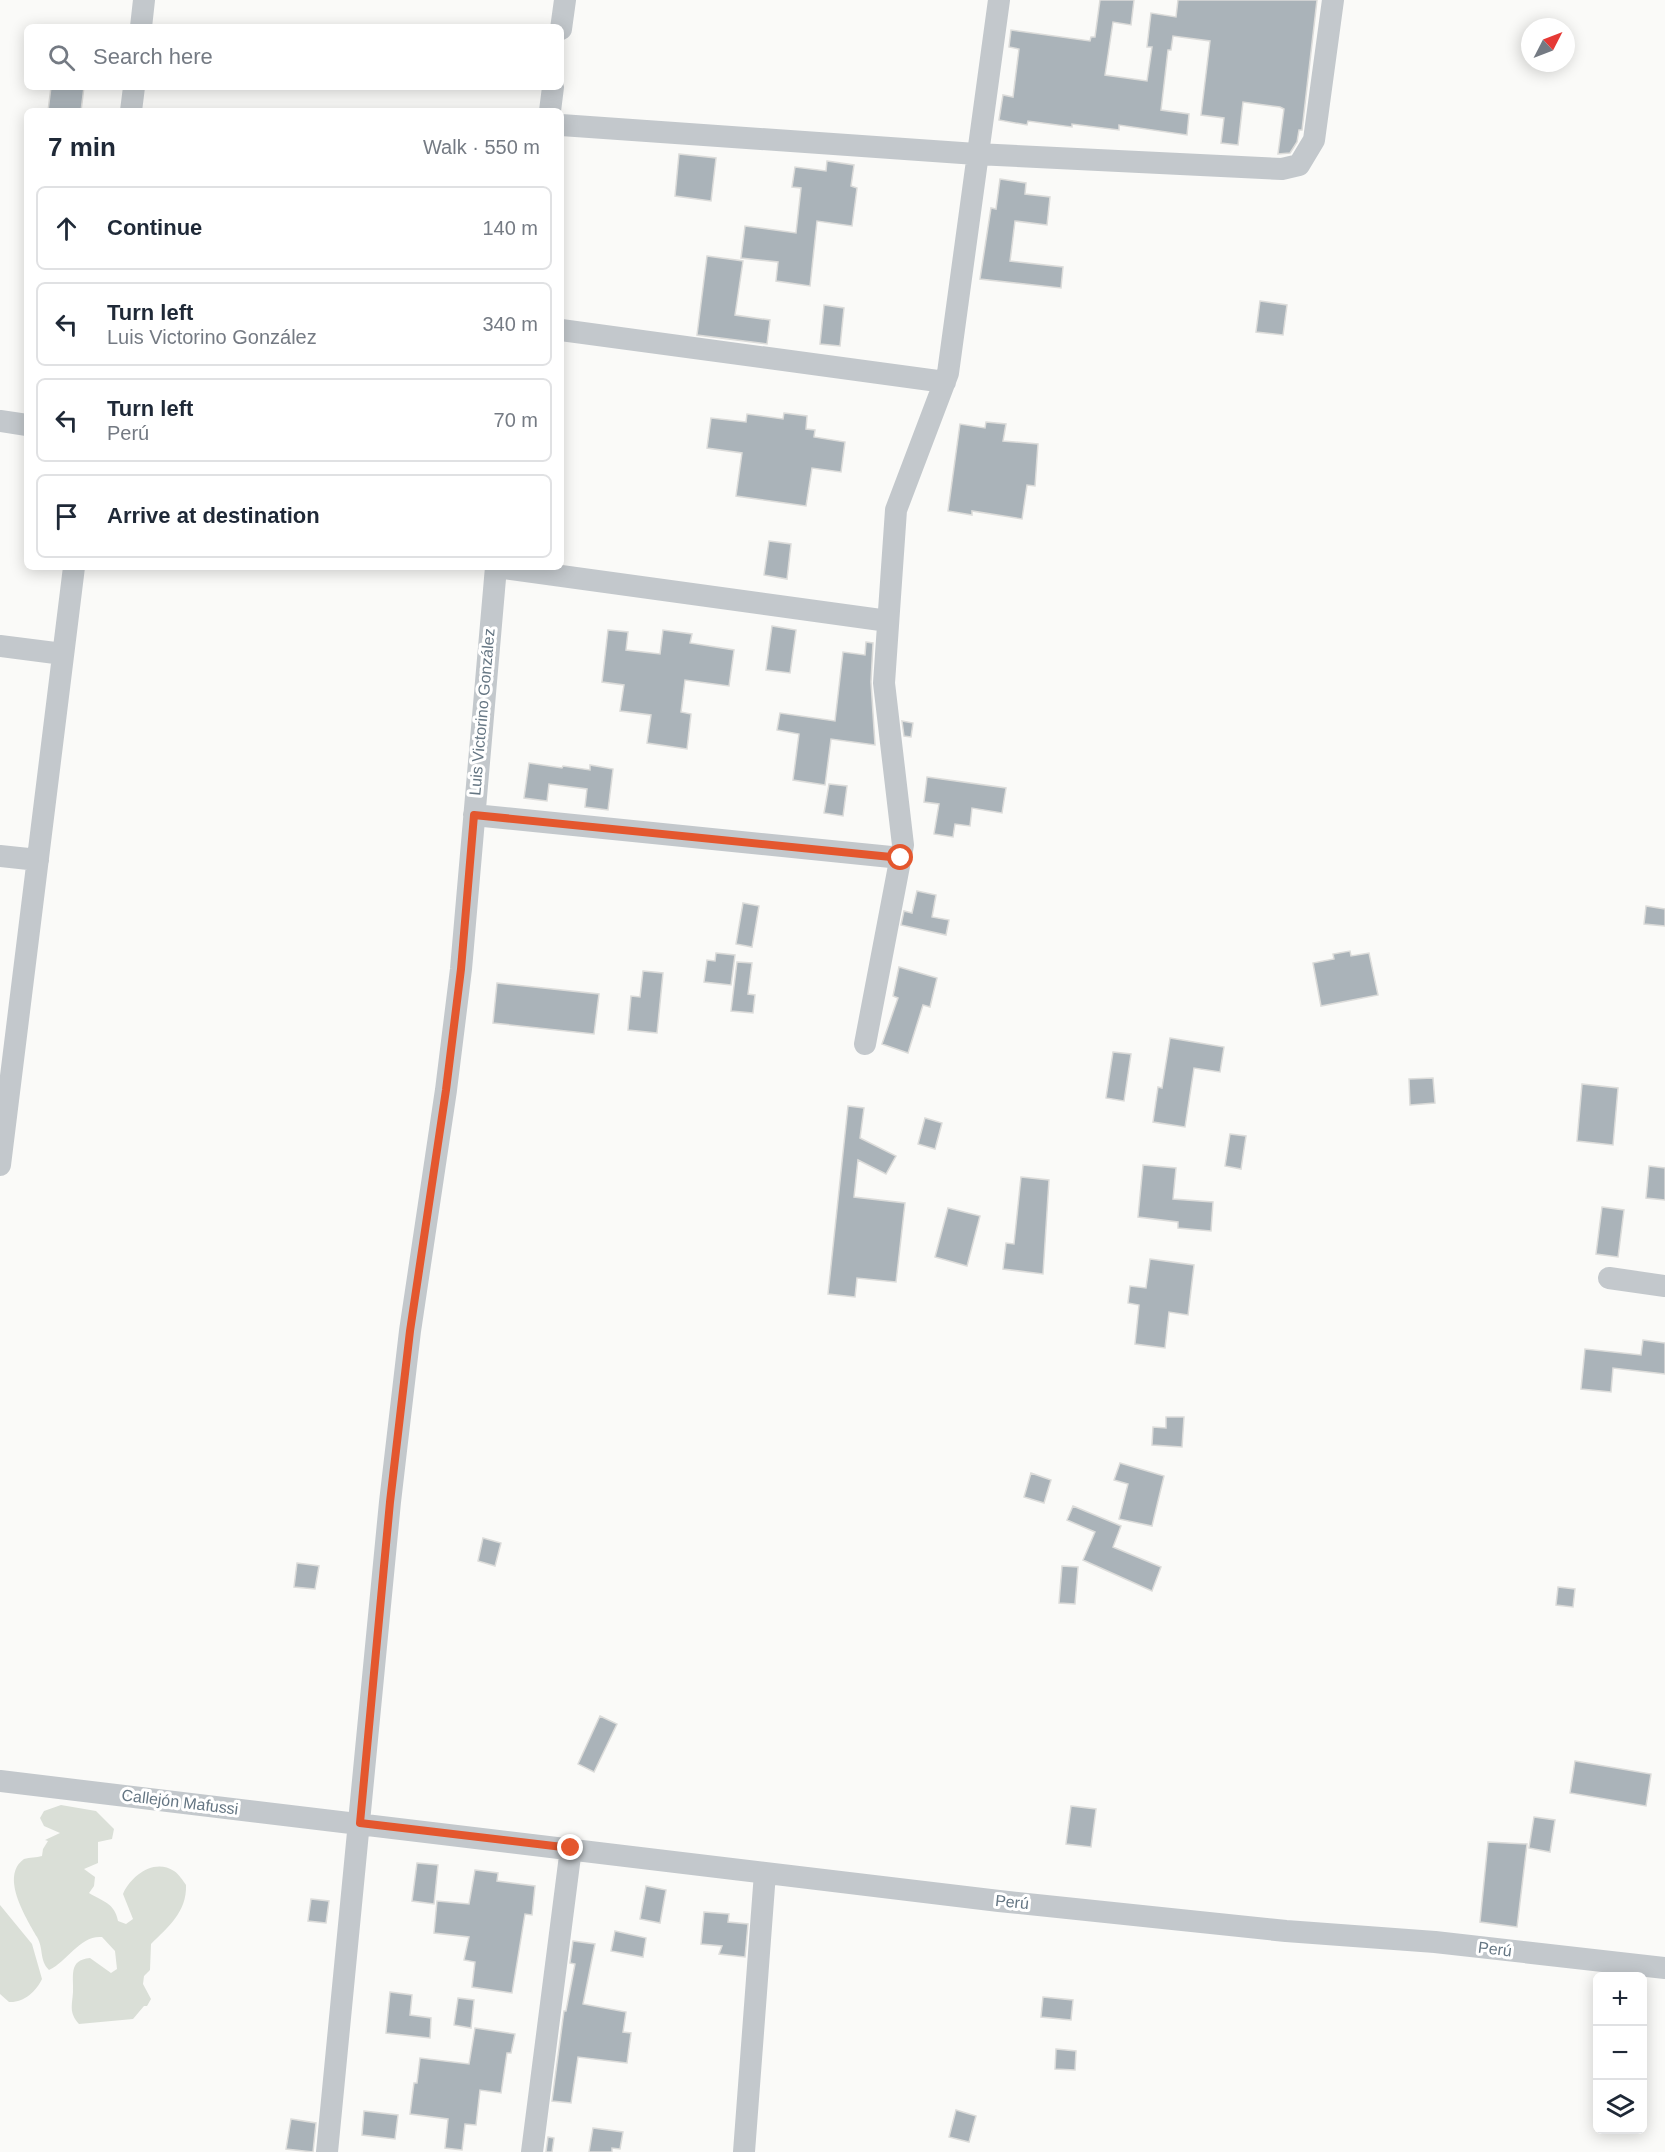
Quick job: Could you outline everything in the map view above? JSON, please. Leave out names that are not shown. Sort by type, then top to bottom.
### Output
[{"type":"street","points":[[141,24],[144,0]]},
{"type":"street","points":[[562,24],[565,0]]},
{"type":"street","points":[[865,1044],[903,845],[884,683],[896,510],[945,382],[999,0]]},
{"type":"street","points":[[564,125],[976,154],[1282,170],[1299,165],[1314,140],[1333,0]]},
{"type":"street","points":[[131,108],[134,90]]},
{"type":"street","points":[[550,108],[554,90]]},
{"type":"street","points":[[564,330],[945,382]]},
{"type":"street","points":[[0,421],[24,425]]},
{"type":"street","points":[[0,1165],[5,1085],[38,860],[74,570]]},
{"type":"street","name":"Luis Victorino González","points":[[327,2152],[390,1502],[410,1331],[448,1079],[461,969],[496,570]]},
{"type":"street","points":[[518,570],[888,621]]},
{"type":"street","points":[[0,646],[63,654]]},
{"type":"street","points":[[474,815],[901,858]]},
{"type":"street","points":[[0,856],[38,860]]},
{"type":"street","points":[[1609,1278],[1665,1286]]},
{"type":"street","name":"Callejón Mafussi","points":[[0,1781],[360,1823]]},
{"type":"street","name":"Perú","points":[[360,1823],[999,1901],[1286,1931],[1435,1942],[1665,1968]]},
{"type":"street","points":[[532,2152],[571,1848]]},
{"type":"street","points":[[744,2152],[765,1873]]},
{"type":"shaded area","points":[[61,1805],[96,1811],[114,1829],[112,1839],[98,1842],[98,1863],[84,1869],[95,1877],[94,1886],[89,1893],[111,1906],[118,1921],[126,1924],[133,1919],[123,1894],[137,1875],[144,1871],[151,1868],[166,1868],[176,1872],[186,1885],[180,1911],[151,1944],[150,1970],[144,1976],[143,1984],[151,1999],[133,2019],[79,2024],[72,2009],[75,1965],[83,1959],[90,1958],[111,1973],[117,1969],[115,1951],[102,1937],[94,1937],[81,1944],[49,1970],[44,1962],[39,1941],[21,1908],[14,1886],[17,1866],[24,1859],[42,1856],[48,1841],[45,1840],[60,1833],[44,1826],[40,1818],[44,1811]]},
{"type":"shaded area","points":[[0,1905],[32,1944],[42,1979],[28,1996],[14,2002],[9,2002],[0,1994]]},
{"type":"building","points":[[1100,0],[1134,0],[1131,25],[1113,22],[1105,75],[1147,81],[1152,47],[1147,47],[1151,13],[1176,17],[1178,0],[1317,0],[1302,130],[1299,130],[1297,142],[1290,153],[1278,154],[1284,109],[1280,107],[1243,102],[1238,145],[1221,143],[1224,118],[1201,115],[1210,41],[1173,36],[1171,50],[1168,50],[1161,110],[1189,114],[1187,135],[1119,125],[1119,130],[1028,121],[1027,125],[999,120],[1003,95],[1013,97],[1019,49],[1009,47],[1011,30],[1090,41],[1091,37],[1095,37]]},
{"type":"building","points":[[51,90],[84,90],[81,108],[48,108]]},
{"type":"building","points":[[679,154],[716,158],[711,201],[675,196]]},
{"type":"building","points":[[827,161],[854,165],[851,186],[857,188],[852,226],[817,221],[810,286],[776,281],[778,262],[741,258],[745,226],[796,233],[801,188],[792,187],[795,167],[826,171]]},
{"type":"building","points":[[1000,179],[1026,183],[1025,194],[1050,197],[1047,225],[1015,221],[1010,261],[1063,267],[1061,288],[980,279],[991,208],[996,209]]},
{"type":"building","points":[[707,256],[743,261],[735,315],[770,320],[767,344],[697,335]]},
{"type":"building","points":[[1260,301],[1287,305],[1283,335],[1256,332]]},
{"type":"building","points":[[824,305],[844,308],[840,346],[820,344]]},
{"type":"building","points":[[784,413],[807,416],[806,429],[815,430],[814,437],[845,442],[841,472],[812,468],[806,506],[736,496],[742,453],[707,448],[711,418],[746,422],[747,414],[783,419]]},
{"type":"building","points":[[986,422],[1006,424],[1003,441],[1038,444],[1035,486],[1027,485],[1022,519],[972,511],[972,515],[948,511],[960,424],[985,428]]},
{"type":"building","points":[[769,541],[791,544],[787,579],[764,575]]},
{"type":"building","points":[[772,626],[796,630],[790,673],[766,670]]},
{"type":"building","points":[[608,630],[628,632],[626,650],[660,654],[663,630],[692,634],[690,643],[734,650],[729,686],[685,680],[681,712],[691,714],[687,749],[647,743],[651,715],[620,711],[624,685],[602,682]]},
{"type":"building","points":[[866,642],[873,643],[871,682],[875,745],[831,739],[825,785],[793,780],[799,734],[777,730],[780,713],[835,721],[843,652],[865,655]]},
{"type":"building","points":[[902,721],[913,723],[911,737],[904,736]]},
{"type":"building","points":[[529,763],[590,770],[590,765],[613,769],[608,810],[585,807],[587,789],[549,784],[547,801],[524,798]]},
{"type":"building","points":[[927,777],[1006,788],[1002,813],[972,808],[970,826],[955,824],[953,837],[934,834],[939,804],[924,802]]},
{"type":"building","points":[[829,784],[847,786],[843,816],[824,813]]},
{"type":"building","points":[[917,891],[936,895],[932,917],[949,920],[946,935],[901,925],[904,911],[912,913]]},
{"type":"building","points":[[743,903],[759,906],[752,947],[736,944]]},
{"type":"building","points":[[1646,906],[1665,909],[1665,926],[1644,924]]},
{"type":"building","points":[[1350,951],[1351,956],[1369,953],[1378,995],[1321,1006],[1313,963],[1334,959],[1333,954]]},
{"type":"building","points":[[716,953],[735,955],[731,985],[704,982],[707,960],[715,961]]},
{"type":"building","points":[[737,962],[752,963],[748,994],[755,995],[753,1013],[731,1011]]},
{"type":"building","points":[[899,967],[937,978],[930,1007],[923,1005],[908,1053],[882,1044],[898,998],[893,996]]},
{"type":"building","points":[[643,971],[663,973],[657,1033],[628,1030],[631,996],[640,997]]},
{"type":"building","points":[[497,983],[599,994],[594,1034],[493,1023]]},
{"type":"building","points":[[1170,1038],[1224,1047],[1220,1072],[1194,1068],[1185,1127],[1153,1122],[1158,1087],[1162,1088]]},
{"type":"building","points":[[1113,1052],[1131,1054],[1124,1101],[1106,1098]]},
{"type":"building","points":[[1433,1078],[1435,1103],[1410,1105],[1409,1079]]},
{"type":"building","points":[[1582,1084],[1618,1088],[1613,1145],[1577,1141]]},
{"type":"building","points":[[848,1106],[864,1108],[860,1138],[896,1156],[886,1174],[858,1160],[854,1197],[905,1203],[896,1282],[857,1278],[855,1297],[828,1294]]},
{"type":"building","points":[[925,1118],[942,1123],[935,1149],[918,1144]]},
{"type":"building","points":[[1230,1134],[1246,1136],[1241,1169],[1225,1166]]},
{"type":"building","points":[[1143,1165],[1176,1168],[1173,1199],[1213,1202],[1211,1231],[1178,1228],[1178,1222],[1138,1217]]},
{"type":"building","points":[[1649,1166],[1665,1168],[1665,1200],[1646,1198]]},
{"type":"building","points":[[1021,1177],[1049,1180],[1043,1274],[1003,1269],[1006,1243],[1014,1244]]},
{"type":"building","points":[[1602,1207],[1624,1210],[1618,1257],[1596,1254]]},
{"type":"building","points":[[948,1208],[980,1216],[967,1266],[935,1257]]},
{"type":"building","points":[[1150,1259],[1194,1265],[1188,1315],[1169,1312],[1165,1348],[1135,1344],[1139,1305],[1128,1303],[1130,1286],[1146,1288]]},
{"type":"building","points":[[1643,1340],[1665,1343],[1665,1374],[1613,1368],[1611,1392],[1581,1389],[1585,1349],[1641,1355]]},
{"type":"building","points":[[1166,1417],[1184,1417],[1182,1447],[1152,1445],[1153,1427],[1166,1428]]},
{"type":"building","points":[[1120,1463],[1164,1476],[1152,1526],[1119,1519],[1128,1484],[1114,1480]]},
{"type":"building","points":[[1031,1473],[1051,1480],[1044,1503],[1024,1497]]},
{"type":"building","points":[[1073,1506],[1121,1526],[1113,1547],[1161,1567],[1152,1591],[1083,1560],[1095,1532],[1067,1520]]},
{"type":"building","points":[[483,1538],[501,1543],[495,1566],[478,1561]]},
{"type":"building","points":[[297,1563],[319,1566],[315,1589],[294,1587]]},
{"type":"building","points":[[1062,1566],[1078,1567],[1075,1604],[1059,1603]]},
{"type":"building","points":[[1558,1587],[1575,1589],[1573,1607],[1556,1605]]},
{"type":"building","points":[[600,1716],[617,1724],[594,1772],[578,1764]]},
{"type":"building","points":[[1575,1761],[1651,1774],[1646,1806],[1570,1793]]},
{"type":"building","points":[[1071,1806],[1096,1809],[1091,1847],[1066,1844]]},
{"type":"building","points":[[1534,1817],[1555,1820],[1550,1852],[1529,1848]]},
{"type":"building","points":[[1488,1842],[1527,1844],[1517,1927],[1480,1922]]},
{"type":"building","points":[[417,1863],[438,1865],[434,1904],[412,1901]]},
{"type":"building","points":[[475,1870],[498,1873],[497,1881],[535,1886],[532,1915],[525,1914],[512,1993],[472,1987],[475,1962],[464,1960],[469,1937],[434,1933],[437,1901],[469,1904]]},
{"type":"building","points":[[646,1886],[666,1890],[660,1923],[640,1919]]},
{"type":"building","points":[[311,1899],[329,1901],[326,1923],[308,1921]]},
{"type":"building","points":[[704,1912],[729,1914],[728,1922],[748,1924],[745,1957],[719,1954],[722,1946],[701,1944]]},
{"type":"building","points":[[615,1931],[646,1938],[643,1957],[611,1951]]},
{"type":"building","points":[[573,1941],[595,1944],[583,2004],[626,2012],[623,2032],[631,2033],[627,2063],[578,2057],[571,2103],[552,2101],[564,2011],[566,2011],[575,1964],[570,1963]]},
{"type":"building","points":[[390,1992],[412,1995],[410,2015],[431,2018],[430,2038],[386,2033]]},
{"type":"building","points":[[1043,1997],[1073,2000],[1071,2020],[1041,2017]]},
{"type":"building","points":[[458,1998],[474,2000],[471,2028],[454,2025]]},
{"type":"building","points":[[475,2028],[515,2034],[511,2053],[507,2053],[501,2093],[480,2090],[476,2125],[465,2124],[462,2150],[445,2148],[448,2119],[410,2114],[420,2058],[469,2064]]},
{"type":"building","points":[[1056,2049],[1076,2051],[1075,2070],[1055,2069]]},
{"type":"building","points":[[956,2110],[976,2116],[969,2142],[949,2137]]},
{"type":"building","points":[[364,2111],[398,2115],[395,2139],[362,2135]]},
{"type":"building","points":[[291,2119],[316,2123],[313,2152],[286,2149]]},
{"type":"building","points":[[593,2128],[623,2132],[620,2149],[612,2148],[612,2152],[589,2152]]},
{"type":"building","points":[[548,2137],[554,2138],[552,2152],[546,2152]]},
{"type":"route","points":[[571,1848],[360,1823],[390,1502],[410,1331],[446,1090],[461,969],[474,815],[901,858]]}]
